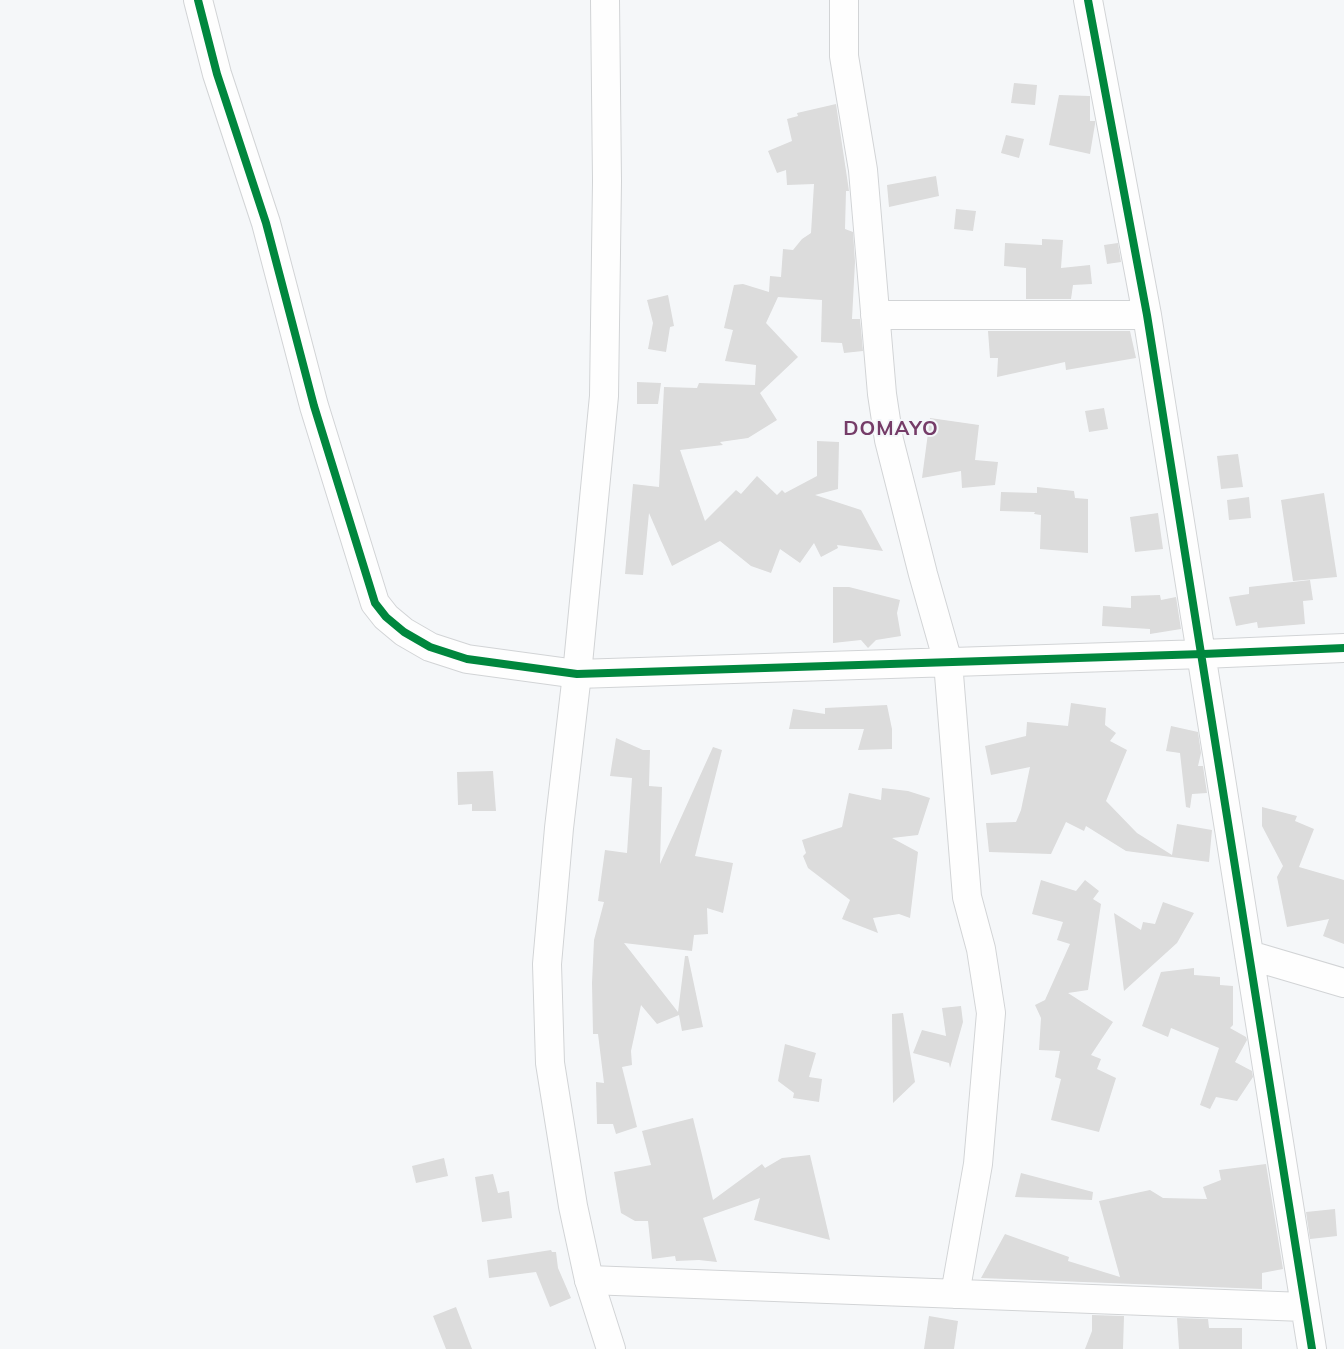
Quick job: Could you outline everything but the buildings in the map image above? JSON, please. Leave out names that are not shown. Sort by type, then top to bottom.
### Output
[{"type":"street","points":[[198,0],[217,74],[266,223],[314,406],[375,603],[386,617],[404,632],[430,648],[467,659],[577,674],[1344,648]]},
{"type":"street","points":[[605,0],[607,181],[604,396],[577,674],[558,828],[547,964],[550,1063],[573,1206],[590,1280],[611,1349]]},
{"type":"street","points":[[844,0],[844,56],[863,170],[882,394],[889,440],[923,574],[948,662],[967,897],[981,949],[991,1013],[978,1164],[954,1294]]},
{"type":"street","points":[[1088,0],[1147,315],[1203,654],[1304,1308],[1312,1349]]},
{"type":"street","points":[[875,315],[1147,315]]},
{"type":"street","points":[[1249,955],[1344,983]]},
{"type":"street","points":[[590,1280],[1304,1308]]},
{"type":"cycle path","points":[[198,0],[217,74],[266,223],[314,406],[375,603],[386,617],[404,632],[430,647],[467,659],[577,674],[1344,648]]},
{"type":"cycle path","points":[[1088,0],[1147,315],[1312,1349]]},
{"type":"district","name":"DOMAYO","points":[[891,429]]}]
